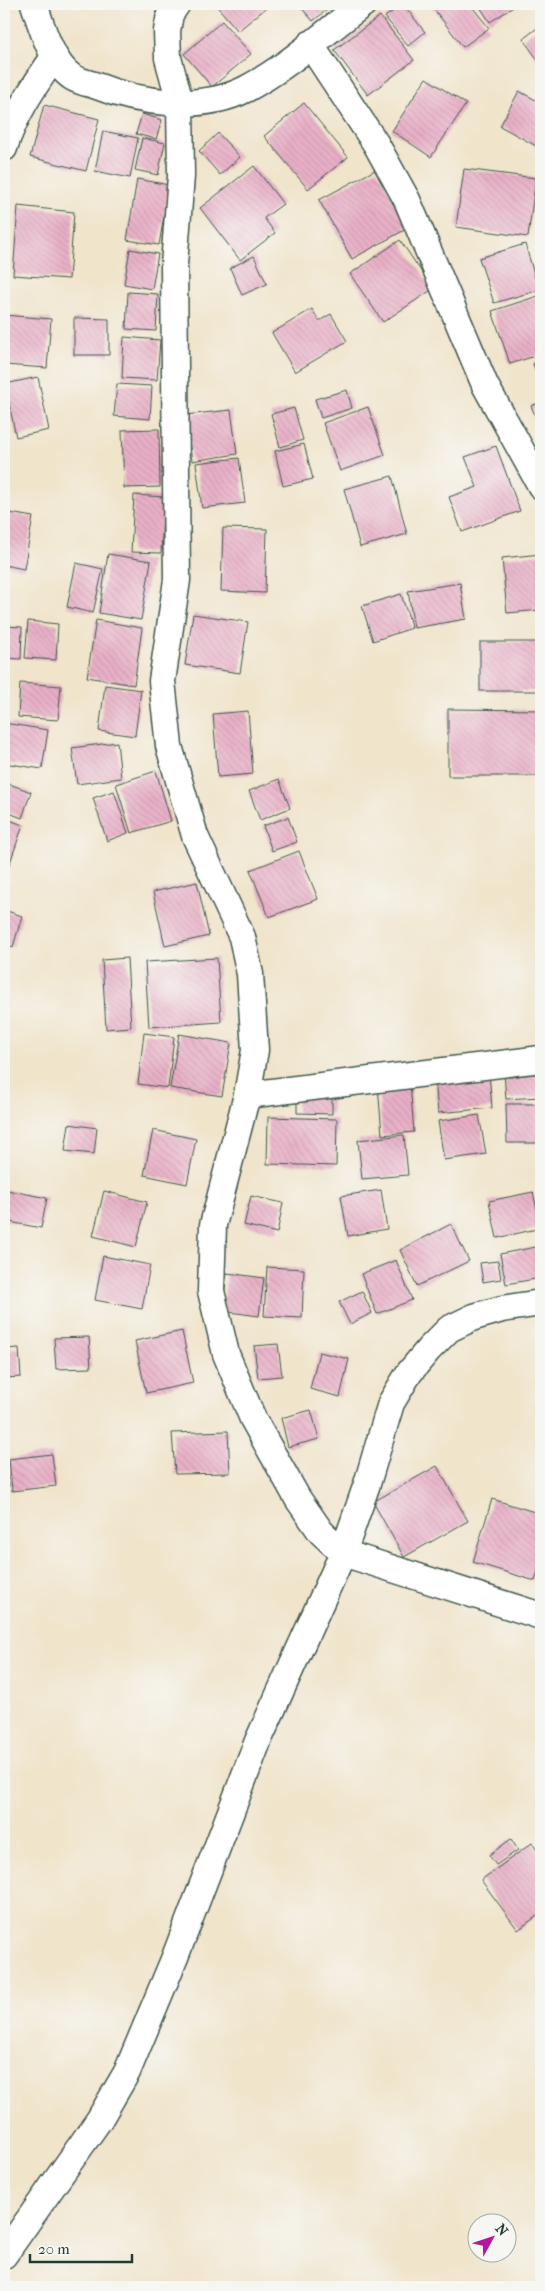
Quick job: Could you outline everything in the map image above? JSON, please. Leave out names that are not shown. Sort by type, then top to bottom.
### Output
[{"type":"street","points":[[34,4],[54,57],[71,77],[114,93],[180,102],[216,100],[246,89],[363,4]]},
{"type":"street","points":[[177,4],[170,14],[167,31],[168,58],[180,102],[181,176],[174,265],[177,580],[162,681],[169,746],[195,836],[242,937],[250,974],[255,1050],[247,1095],[213,1225],[211,1291],[226,1354],[253,1419],[298,1499],[321,1532],[343,1553],[541,1616]]},
{"type":"street","points":[[310,44],[376,144],[407,200],[485,385],[541,486]]},
{"type":"street","points":[[4,148],[9,131],[37,82],[54,57]]},
{"type":"street","points":[[247,1095],[541,1059]]},
{"type":"street","points":[[4,2255],[99,2120],[127,2072],[175,1957],[258,1741],[343,1553],[367,1484],[391,1403],[409,1373],[429,1348],[449,1329],[474,1317],[502,1309],[541,1303]]},
{"type":"building","points":[[215,4],[271,4],[238,31]]},
{"type":"building","points":[[298,4],[334,4],[313,21]]},
{"type":"building","points":[[403,4],[425,32],[408,46],[385,17]]},
{"type":"building","points":[[430,4],[470,4],[489,28],[463,47]]},
{"type":"building","points":[[478,4],[518,4],[490,22]]},
{"type":"building","points":[[380,16],[414,60],[368,95],[334,50]]},
{"type":"building","points":[[222,21],[251,54],[212,87],[184,54]]},
{"type":"building","points":[[541,25],[541,58],[538,60],[523,39]]},
{"type":"building","points":[[426,78],[466,104],[431,157],[392,131]]},
{"type":"building","points":[[519,91],[541,103],[541,142],[538,147],[500,126]]},
{"type":"building","points":[[304,103],[348,157],[308,189],[264,136]]},
{"type":"building","points":[[44,105],[99,119],[86,171],[30,157]]},
{"type":"building","points":[[142,114],[162,120],[156,139],[136,134]]},
{"type":"building","points":[[103,131],[138,138],[130,178],[95,171]]},
{"type":"building","points":[[218,133],[240,157],[220,175],[199,151]]},
{"type":"building","points":[[142,138],[165,143],[158,175],[135,170]]},
{"type":"building","points":[[254,166],[283,204],[264,218],[275,233],[240,260],[200,208]]},
{"type":"building","points":[[377,169],[410,227],[352,259],[319,200]]},
{"type":"building","points":[[464,169],[536,178],[528,237],[456,227]]},
{"type":"building","points":[[137,179],[169,185],[159,245],[127,240]]},
{"type":"building","points":[[18,206],[74,212],[69,279],[13,275]]},
{"type":"building","points":[[400,240],[433,289],[383,322],[350,274]]},
{"type":"building","points":[[525,244],[539,290],[494,303],[479,258]]},
{"type":"building","points":[[130,249],[158,254],[152,289],[124,284]]},
{"type":"building","points":[[254,256],[267,284],[242,295],[230,268]]},
{"type":"building","points":[[128,292],[158,294],[156,331],[126,329]]},
{"type":"building","points":[[541,295],[541,354],[510,364],[492,311]]},
{"type":"building","points":[[312,309],[319,321],[331,314],[347,341],[295,372],[272,333]]},
{"type":"building","points":[[4,315],[51,319],[47,368],[4,365]]},
{"type":"building","points":[[74,318],[109,319],[109,355],[74,355]]},
{"type":"building","points":[[124,337],[160,340],[157,380],[122,378]]},
{"type":"building","points":[[541,360],[541,383],[533,364]]},
{"type":"building","points":[[38,377],[49,430],[16,437],[5,384]]},
{"type":"building","points":[[117,384],[152,386],[150,419],[114,416]]},
{"type":"building","points":[[347,390],[352,408],[321,418],[315,399]]},
{"type":"building","points":[[541,402],[541,429],[531,406]]},
{"type":"building","points":[[368,407],[385,455],[340,471],[323,423]]},
{"type":"building","points":[[294,408],[303,440],[280,447],[271,414]]},
{"type":"building","points":[[231,410],[237,454],[192,461],[185,415]]},
{"type":"building","points":[[159,429],[160,487],[124,488],[122,430]]},
{"type":"building","points":[[304,444],[313,479],[283,486],[275,451]]},
{"type":"building","points":[[496,446],[520,511],[462,532],[449,497],[477,487],[465,457]]},
{"type":"building","points":[[239,458],[245,503],[202,508],[196,463]]},
{"type":"building","points":[[392,476],[407,534],[360,547],[344,489]]},
{"type":"building","points":[[134,495],[164,497],[161,553],[131,552]]},
{"type":"building","points":[[4,512],[33,517],[24,569],[4,565]]},
{"type":"building","points":[[223,528],[267,529],[265,593],[221,591]]},
{"type":"building","points":[[108,554],[151,561],[141,620],[99,613]]},
{"type":"building","points":[[541,554],[541,610],[507,613],[502,558]]},
{"type":"building","points":[[76,563],[103,569],[93,613],[67,607]]},
{"type":"building","points":[[460,583],[466,619],[414,628],[408,591]]},
{"type":"building","points":[[401,594],[412,628],[373,641],[362,606]]},
{"type":"building","points":[[193,614],[248,622],[240,673],[185,665]]},
{"type":"building","points":[[96,620],[142,628],[134,685],[87,677]]},
{"type":"building","points":[[28,621],[58,624],[56,660],[25,658]]},
{"type":"building","points":[[4,626],[22,627],[21,659],[4,658]]},
{"type":"building","points":[[480,642],[541,642],[541,691],[480,691]]},
{"type":"building","points":[[20,683],[61,686],[58,720],[18,717]]},
{"type":"building","points":[[105,685],[141,690],[135,736],[99,731]]},
{"type":"building","points":[[448,709],[541,710],[541,776],[448,776]]},
{"type":"building","points":[[248,711],[253,774],[218,777],[213,714]]},
{"type":"building","points":[[4,723],[48,730],[42,769],[4,763]]},
{"type":"building","points":[[117,742],[121,778],[77,784],[72,748]]},
{"type":"building","points":[[156,771],[171,821],[131,833],[116,784]]},
{"type":"building","points":[[279,779],[290,808],[260,820],[249,791]]},
{"type":"building","points":[[4,782],[31,792],[22,818],[4,811]]},
{"type":"building","points":[[114,791],[128,833],[107,841],[93,798]]},
{"type":"building","points":[[288,817],[297,842],[272,851],[263,826]]},
{"type":"building","points":[[4,818],[23,825],[5,877],[4,877]]},
{"type":"building","points":[[299,851],[318,899],[269,917],[250,870]]},
{"type":"building","points":[[197,882],[209,936],[165,946],[153,892]]},
{"type":"building","points":[[4,910],[22,916],[13,947],[4,944]]},
{"type":"building","points":[[127,958],[131,1027],[106,1029],[102,960]]},
{"type":"building","points":[[217,958],[221,1022],[149,1027],[145,962]]},
{"type":"building","points":[[144,1033],[174,1037],[168,1088],[138,1084]]},
{"type":"building","points":[[179,1034],[231,1043],[222,1096],[170,1088]]},
{"type":"building","points":[[539,1069],[541,1097],[506,1099],[504,1072]]},
{"type":"building","points":[[489,1073],[492,1108],[438,1113],[435,1078]]},
{"type":"building","points":[[410,1083],[414,1132],[382,1135],[378,1085]]},
{"type":"building","points":[[297,1096],[332,1096],[332,1114],[297,1113]]},
{"type":"building","points":[[506,1104],[541,1104],[541,1143],[507,1143]]},
{"type":"building","points":[[479,1115],[486,1154],[444,1160],[438,1121]]},
{"type":"building","points":[[268,1117],[337,1119],[336,1166],[267,1164]]},
{"type":"building","points":[[69,1124],[97,1128],[94,1154],[65,1151]]},
{"type":"building","points":[[153,1130],[196,1139],[187,1184],[144,1175]]},
{"type":"building","points":[[404,1135],[408,1175],[362,1179],[358,1140]]},
{"type":"building","points":[[7,1190],[47,1198],[41,1228],[4,1221]]},
{"type":"building","points":[[381,1190],[387,1229],[348,1236],[341,1196]]},
{"type":"building","points":[[104,1191],[147,1202],[136,1247],[93,1236]]},
{"type":"building","points":[[533,1192],[541,1228],[497,1238],[489,1201]]},
{"type":"building","points":[[251,1196],[283,1203],[277,1233],[244,1225]]},
{"type":"building","points":[[451,1224],[469,1261],[417,1286],[400,1250]]},
{"type":"building","points":[[541,1246],[541,1278],[506,1284],[500,1254]]},
{"type":"building","points":[[103,1256],[150,1265],[142,1309],[95,1300]]},
{"type":"building","points":[[396,1260],[412,1300],[377,1314],[361,1274]]},
{"type":"building","points":[[498,1261],[501,1279],[483,1282],[480,1263]]},
{"type":"building","points":[[267,1267],[304,1269],[302,1318],[264,1316]]},
{"type":"building","points":[[227,1273],[264,1278],[259,1316],[222,1311]]},
{"type":"building","points":[[362,1291],[372,1313],[350,1324],[339,1302]]},
{"type":"building","points":[[182,1331],[193,1383],[146,1393],[135,1341]]},
{"type":"building","points":[[89,1337],[91,1368],[56,1369],[54,1338]]},
{"type":"building","points":[[278,1344],[282,1376],[258,1378],[254,1346]]},
{"type":"building","points":[[19,1348],[21,1377],[4,1378],[4,1349]]},
{"type":"building","points":[[319,1352],[349,1359],[340,1397],[310,1389]]},
{"type":"building","points":[[311,1410],[319,1439],[288,1447],[281,1418]]},
{"type":"building","points":[[228,1431],[230,1473],[175,1474],[172,1433]]},
{"type":"building","points":[[52,1454],[56,1486],[12,1491],[9,1459]]},
{"type":"building","points":[[6,1463],[9,1486],[4,1487],[4,1464]]},
{"type":"building","points":[[437,1466],[468,1521],[404,1557],[373,1502]]},
{"type":"building","points":[[492,1499],[541,1514],[541,1561],[535,1581],[473,1562]]},
{"type":"building","points":[[511,1839],[518,1850],[496,1865],[489,1855]]},
{"type":"building","points":[[532,1843],[541,1856],[541,1913],[518,1930],[481,1880]]}]
